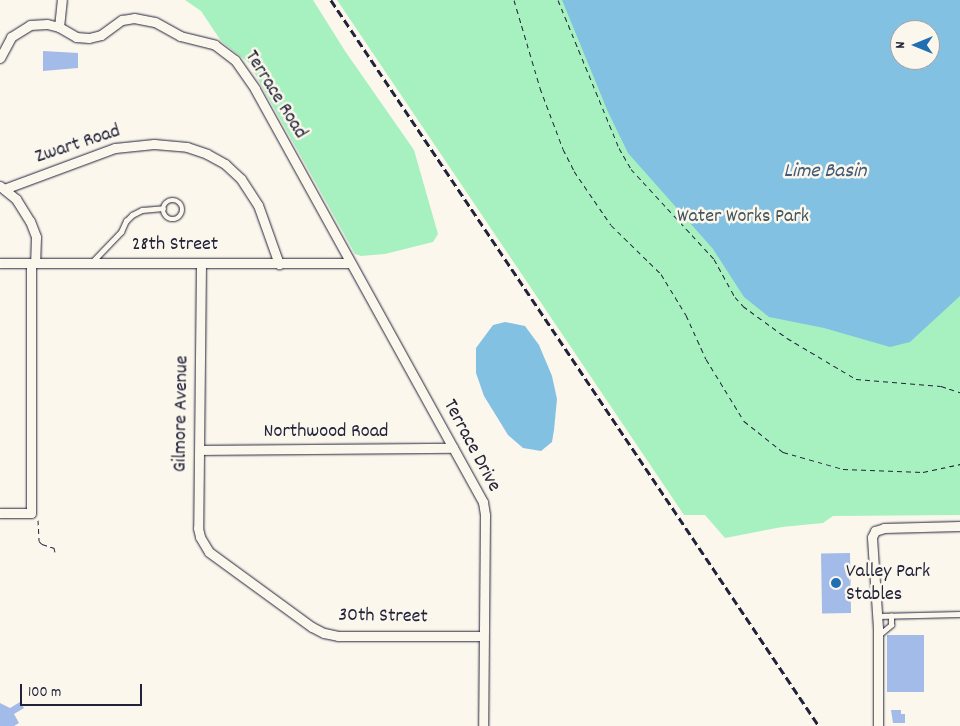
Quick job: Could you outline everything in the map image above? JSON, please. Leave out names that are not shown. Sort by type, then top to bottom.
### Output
[{"type":"street","points":[[0,58],[6,44],[23,28],[38,24],[59,27],[62,0]]},
{"type":"street","name":"Terrace Road","points":[[59,27],[76,37],[89,38],[101,35],[122,20],[143,18],[155,22],[180,36],[215,45],[228,53],[255,89],[324,213],[349,263]]},
{"type":"street","name":"Zwart Road","points":[[2,187],[115,148],[154,144],[187,147],[213,157],[241,179],[258,205],[280,264]]},
{"type":"street","points":[[0,513],[31,513],[33,264],[36,238],[30,221],[16,199],[2,187]]},
{"type":"street","name":"28th Street","points":[[0,263],[349,263]]},
{"type":"street","name":"Gilmore Avenue","points":[[201,263],[198,528],[204,545],[216,559]]},
{"type":"street","name":"Terrace Drive","points":[[349,263],[483,502],[485,515],[483,726]]},
{"type":"street","name":"Northwood Road","points":[[200,450],[453,448]]},
{"type":"street","points":[[878,726],[878,616],[872,543],[875,530],[884,528],[960,526]]},
{"type":"street","name":"30th Street","points":[[216,559],[324,633],[338,636],[483,636]]},
{"type":"lane","points":[[92,262],[121,232],[126,221],[132,215],[142,210],[163,208],[168,202],[174,200],[181,205],[182,213],[177,220],[170,220],[164,216],[163,208]]},
{"type":"lane","points":[[878,616],[960,614]]},
{"type":"lane","points":[[878,635],[891,626],[891,616]]},
{"type":"path","points":[[514,0],[540,88],[563,149],[574,171],[611,225],[661,274],[686,315],[706,358],[744,421],[783,452],[843,469],[923,472],[960,464]]},
{"type":"path","points":[[558,0],[618,148],[630,169],[714,259],[735,297],[743,306],[787,338],[856,379],[941,386],[960,392]]},
{"type":"path","points":[[38,520],[39,541],[54,548],[55,552]]},
{"type":"green space","points":[[185,0],[313,0],[345,51],[414,150],[438,234],[433,242],[385,254],[361,256],[355,254],[249,63],[221,41],[201,11]]},
{"type":"green space","name":"Water Works Park","points":[[337,0],[960,0],[960,515],[833,516],[823,523],[782,527],[725,538],[705,515],[684,515]]},
{"type":"water","name":"Lime Basin","points":[[562,0],[960,0],[960,296],[910,342],[890,347],[824,328],[769,317],[744,297],[713,249],[628,153],[608,112]]},
{"type":"water","points":[[505,322],[525,326],[539,345],[552,376],[557,399],[554,430],[552,442],[541,451],[523,448],[508,435],[484,396],[476,373],[476,348],[493,325]]},
{"type":"building","points":[[43,51],[78,53],[78,68],[43,71]]},
{"type":"building","name":"Valley Park Stables","points":[[850,553],[851,613],[822,613],[821,554]]},
{"type":"building","points":[[887,635],[924,635],[924,692],[887,692]]},
{"type":"building","points":[[20,702],[24,708],[14,714],[19,723],[14,726],[0,726],[0,703],[10,708]]},
{"type":"building","points":[[891,710],[901,710],[901,714],[905,714],[905,723],[893,723]]},
{"type":"railway","points":[[331,0],[819,726]]},
{"type":"place","name":"Valley Park Stables","points":[[836,583]]}]
